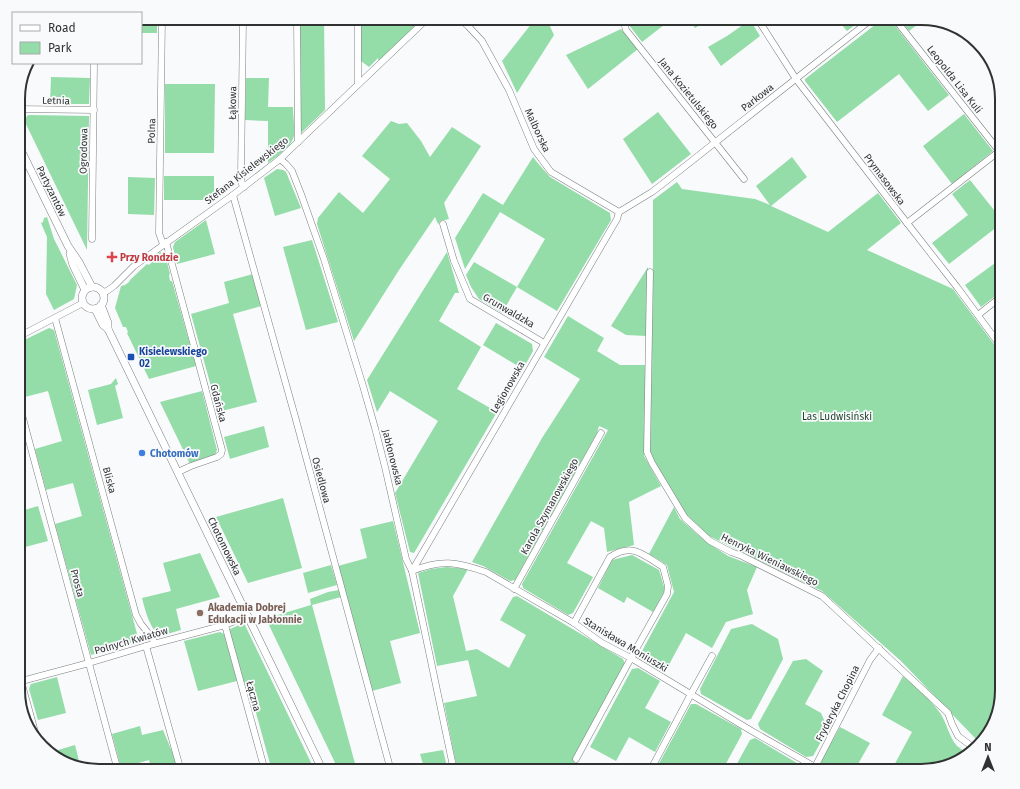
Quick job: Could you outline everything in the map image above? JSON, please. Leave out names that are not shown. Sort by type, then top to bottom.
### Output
[{"type":"street","name":"Polna","points":[[162,25],[159,233],[164,243]]},
{"type":"street","name":"Łąkowa","points":[[243,25],[241,177],[244,187]]},
{"type":"street","points":[[297,25],[298,142]]},
{"type":"street","points":[[358,25],[358,84]]},
{"type":"street","name":"Stefana Kisielewskiego","points":[[102,292],[107,291],[114,286],[134,266],[164,243],[233,195],[280,159],[421,25]]},
{"type":"street","name":"Malborska","points":[[467,25],[482,41],[496,64],[509,90],[534,149],[551,172],[619,212]]},
{"type":"street","name":"Jana Kozietulskiego","points":[[625,25],[626,30],[744,179]]},
{"type":"street","name":"Prymasowska","points":[[761,25],[796,79],[907,224],[936,259],[995,338]]},
{"type":"street","name":"Parkowa","points":[[619,212],[652,192],[864,25]]},
{"type":"street","name":"Leopolda Lisa Kuli","points":[[900,25],[995,144]]},
{"type":"street","name":"Ogrodowa","points":[[92,239],[94,64]]},
{"type":"street","name":"Letnia","points":[[25,108],[94,110]]},
{"type":"street","points":[[907,224],[995,154]]},
{"type":"street","name":"Partyzantów","points":[[25,158],[68,246],[79,262],[88,289]]},
{"type":"street","name":"Jabłonowska","points":[[280,159],[292,172],[301,194],[324,259],[363,386],[385,467],[406,559],[412,571],[453,764]]},
{"type":"street","name":"Osiedlowa","points":[[233,195],[296,420],[389,764]]},
{"type":"street","name":"Legionowska","points":[[412,571],[617,219],[619,212]]},
{"type":"street","name":"Grunwaldzka","points":[[443,224],[454,261],[470,299],[544,343]]},
{"type":"street","name":"Gdańska","points":[[164,243],[222,450],[221,454],[217,457],[178,472]]},
{"type":"street","name":"Henryka Wieniawskiego","points":[[650,272],[647,452],[665,486],[685,518],[710,541],[822,596],[948,713],[958,736],[968,744]]},
{"type":"street","points":[[98,288],[102,292],[104,298],[98,307],[89,308],[83,303],[82,295],[88,289],[98,288]]},
{"type":"street","points":[[978,315],[995,302]]},
{"type":"street","points":[[25,333],[83,303]]},
{"type":"street","name":"Chotomowska","points":[[98,307],[108,323],[108,329],[320,764]]},
{"type":"street","name":"Bliska","points":[[55,318],[136,615],[153,639],[154,643]]},
{"type":"street","name":"Prosta","points":[[25,426],[116,764]]},
{"type":"street","name":"Karola Szymanowskiego","points":[[514,589],[601,433]]},
{"type":"street","points":[[574,623],[610,557],[614,554],[624,550],[636,551],[663,567],[668,586],[667,594],[576,759]]},
{"type":"street","name":"Stanisława Moniuszki","points":[[412,571],[425,566],[443,563],[456,564],[486,572],[574,623],[602,643],[631,658],[750,730],[810,764]]},
{"type":"street","name":"Polnych Kwiatów","points":[[25,680],[89,663],[154,643],[225,625],[248,616]]},
{"type":"street","name":"Łączna","points":[[225,625],[262,764]]},
{"type":"street","points":[[146,646],[179,764]]},
{"type":"street","name":"Fryderyka Chopina","points":[[817,764],[870,660],[879,648]]},
{"type":"street","points":[[654,764],[712,656]]},
{"type":"street","points":[[25,700],[30,714]]},
{"type":"green space","points":[[142,25],[157,25],[157,33],[142,33]]},
{"type":"green space","points":[[300,25],[324,25],[325,110],[302,132],[299,131]]},
{"type":"green space","points":[[361,25],[416,25],[379,62],[378,58],[369,67],[361,61]]},
{"type":"green space","points":[[530,25],[549,25],[554,35],[517,93],[502,61]]},
{"type":"green space","points":[[629,25],[664,25],[642,42]]},
{"type":"green space","points":[[693,25],[700,25],[695,28]]},
{"type":"green space","points":[[743,25],[753,25],[760,36],[721,66],[708,47]]},
{"type":"green space","points":[[842,25],[855,25],[847,31]]},
{"type":"green space","points":[[875,25],[894,25],[949,95],[928,111],[899,74],[837,122],[805,79]]},
{"type":"green space","points":[[904,25],[917,25],[909,31]]},
{"type":"green space","points":[[621,29],[638,49],[588,89],[566,55]]},
{"type":"green space","points":[[51,77],[90,78],[89,104],[50,104]]},
{"type":"green space","points":[[246,78],[269,78],[268,107],[293,107],[294,136],[290,144],[268,163],[268,121],[245,120]]},
{"type":"green space","points":[[165,84],[215,84],[214,153],[165,153]]},
{"type":"green space","points":[[658,112],[691,154],[652,184],[623,139]]},
{"type":"green space","points":[[964,114],[993,151],[952,184],[923,146]]},
{"type":"green space","points":[[28,115],[89,116],[87,250],[25,122],[25,119]]},
{"type":"green space","points":[[391,121],[399,124],[407,123],[421,141],[430,157],[452,127],[481,146],[444,203],[449,219],[441,221],[438,224],[435,217],[354,341],[317,224],[318,218],[339,192],[363,213],[390,179],[362,156]]},
{"type":"green space","points":[[533,157],[550,177],[610,213],[611,220],[557,311],[517,287],[545,239],[500,212],[465,269],[455,238],[483,193],[503,205]]},
{"type":"green space","name":"Las Ludwisiński","points":[[792,157],[807,177],[771,206],[828,232],[878,193],[901,223],[867,250],[953,289],[995,346],[995,690],[991,714],[978,737],[974,737],[901,661],[822,591],[709,536],[685,513],[650,454],[653,200],[677,182],[682,189],[755,199],[770,205],[756,186]]},
{"type":"green space","points":[[277,169],[286,172],[301,208],[275,216],[264,178]]},
{"type":"green space","points":[[164,176],[214,176],[214,200],[164,200]]},
{"type":"green space","points":[[128,177],[155,178],[154,215],[128,214]]},
{"type":"green space","points":[[970,180],[995,211],[995,228],[949,264],[932,243],[968,215],[952,194]]},
{"type":"green space","points":[[47,217],[54,239],[77,285],[74,299],[54,310],[46,294],[47,237],[41,223],[43,222],[44,218]]},
{"type":"green space","points":[[206,220],[215,254],[177,264],[173,247],[175,242]]},
{"type":"green space","points":[[312,240],[338,322],[306,330],[283,247]]},
{"type":"green space","points":[[160,252],[165,254],[170,274],[170,281],[172,281],[196,366],[149,379],[127,333],[126,327],[123,327],[115,308],[121,286],[129,282],[147,264],[149,265],[153,261],[153,258]]},
{"type":"green space","points":[[447,252],[459,293],[455,293],[439,321],[481,347],[457,389],[497,412],[414,553],[410,552],[395,493],[438,421],[390,391],[377,412],[367,380]]},
{"type":"green space","points":[[474,262],[517,287],[502,313],[479,299],[471,287],[466,275]]},
{"type":"green space","points":[[995,263],[995,296],[981,307],[965,285]]},
{"type":"green space","points":[[648,267],[647,336],[626,335],[611,326]]},
{"type":"green space","points":[[253,274],[261,306],[233,314],[257,402],[218,412],[191,314],[229,303],[224,282]]},
{"type":"green space","points":[[568,316],[604,338],[597,351],[620,365],[646,365],[644,456],[661,486],[629,502],[634,545],[607,552],[604,528],[591,521],[567,563],[593,577],[573,613],[568,615],[523,588],[522,584],[608,430],[599,426],[597,433],[515,580],[510,581],[483,566],[472,562],[542,438],[580,379],[544,357]]},
{"type":"green space","points":[[496,323],[532,344],[533,351],[523,369],[483,345]]},
{"type":"green space","points":[[49,328],[54,330],[139,641],[91,655],[55,524],[82,516],[73,483],[46,490],[35,449],[62,441],[48,391],[25,397],[25,340]]},
{"type":"green space","points":[[116,378],[118,384],[115,386],[123,418],[97,425],[88,390],[111,384]]},
{"type":"green space","points":[[202,391],[217,450],[215,455],[190,464],[160,402]]},
{"type":"green space","points":[[264,426],[269,447],[230,459],[224,437]]},
{"type":"green space","points":[[283,498],[302,568],[248,583],[216,517]]},
{"type":"green space","points":[[38,506],[48,541],[25,547],[25,510]]},
{"type":"green space","points":[[674,507],[680,519],[705,541],[728,556],[757,567],[747,590],[753,614],[726,622],[712,648],[686,633],[665,672],[642,659],[641,653],[674,592],[667,565],[649,554]]},
{"type":"green space","points":[[393,521],[420,633],[390,641],[401,683],[372,691],[338,566],[367,558],[360,529]]},
{"type":"green space","points":[[200,553],[220,597],[176,609],[181,630],[160,636],[153,629],[146,613],[142,598],[171,591],[163,563]]},
{"type":"green space","points":[[632,555],[659,570],[665,590],[653,612],[627,597],[624,603],[598,588],[612,560]]},
{"type":"green space","points":[[331,565],[337,585],[308,593],[303,573]]},
{"type":"green space","points":[[447,567],[468,569],[453,596],[466,651],[477,649],[509,668],[526,635],[500,620],[513,597],[517,596],[623,659],[625,664],[573,759],[576,764],[457,764],[444,703],[477,696],[468,660],[437,666],[418,573],[431,569]]},
{"type":"green space","points":[[339,590],[341,597],[312,605],[355,764],[336,764],[268,623],[271,617],[311,605],[310,599],[328,592]]},
{"type":"green space","points":[[244,623],[312,764],[270,764],[250,691],[247,692],[229,632],[230,629]]},
{"type":"green space","points":[[752,624],[778,639],[783,659],[751,719],[747,720],[701,694],[700,689],[731,629]]},
{"type":"green space","points":[[220,632],[224,634],[237,681],[198,691],[184,641]]},
{"type":"green space","points":[[806,659],[823,671],[805,704],[821,713],[828,729],[813,756],[806,757],[760,729],[758,724],[793,661]]},
{"type":"green space","points":[[638,668],[660,681],[645,708],[671,722],[655,752],[629,737],[616,761],[590,747],[632,669]]},
{"type":"green space","points":[[903,676],[923,693],[936,708],[954,742],[963,751],[945,760],[931,763],[895,764],[912,732],[882,715]]},
{"type":"green space","points":[[57,677],[66,713],[38,720],[29,689],[31,684]]},
{"type":"green space","points":[[691,704],[696,704],[741,729],[742,734],[726,764],[659,764]]},
{"type":"green space","points":[[140,726],[142,735],[163,730],[176,764],[150,764],[149,760],[135,764],[120,764],[112,734]]},
{"type":"green space","points":[[840,727],[870,743],[858,764],[822,764],[821,761]]},
{"type":"green space","points":[[755,738],[799,764],[737,764],[750,740]]},
{"type":"green space","points":[[75,745],[79,761],[75,760],[56,751]]},
{"type":"green space","points":[[443,750],[446,764],[423,764],[420,754]]},
{"type":"place","name":"Przy Rondzie","points":[[112,257]]},
{"type":"place","name":"Kisielewskiego 02","points":[[131,357]]},
{"type":"place","name":"Chotomów","points":[[142,453]]},
{"type":"place","name":"Akademia Dobrej Edukacji w Jabłonnie","points":[[200,613]]}]
